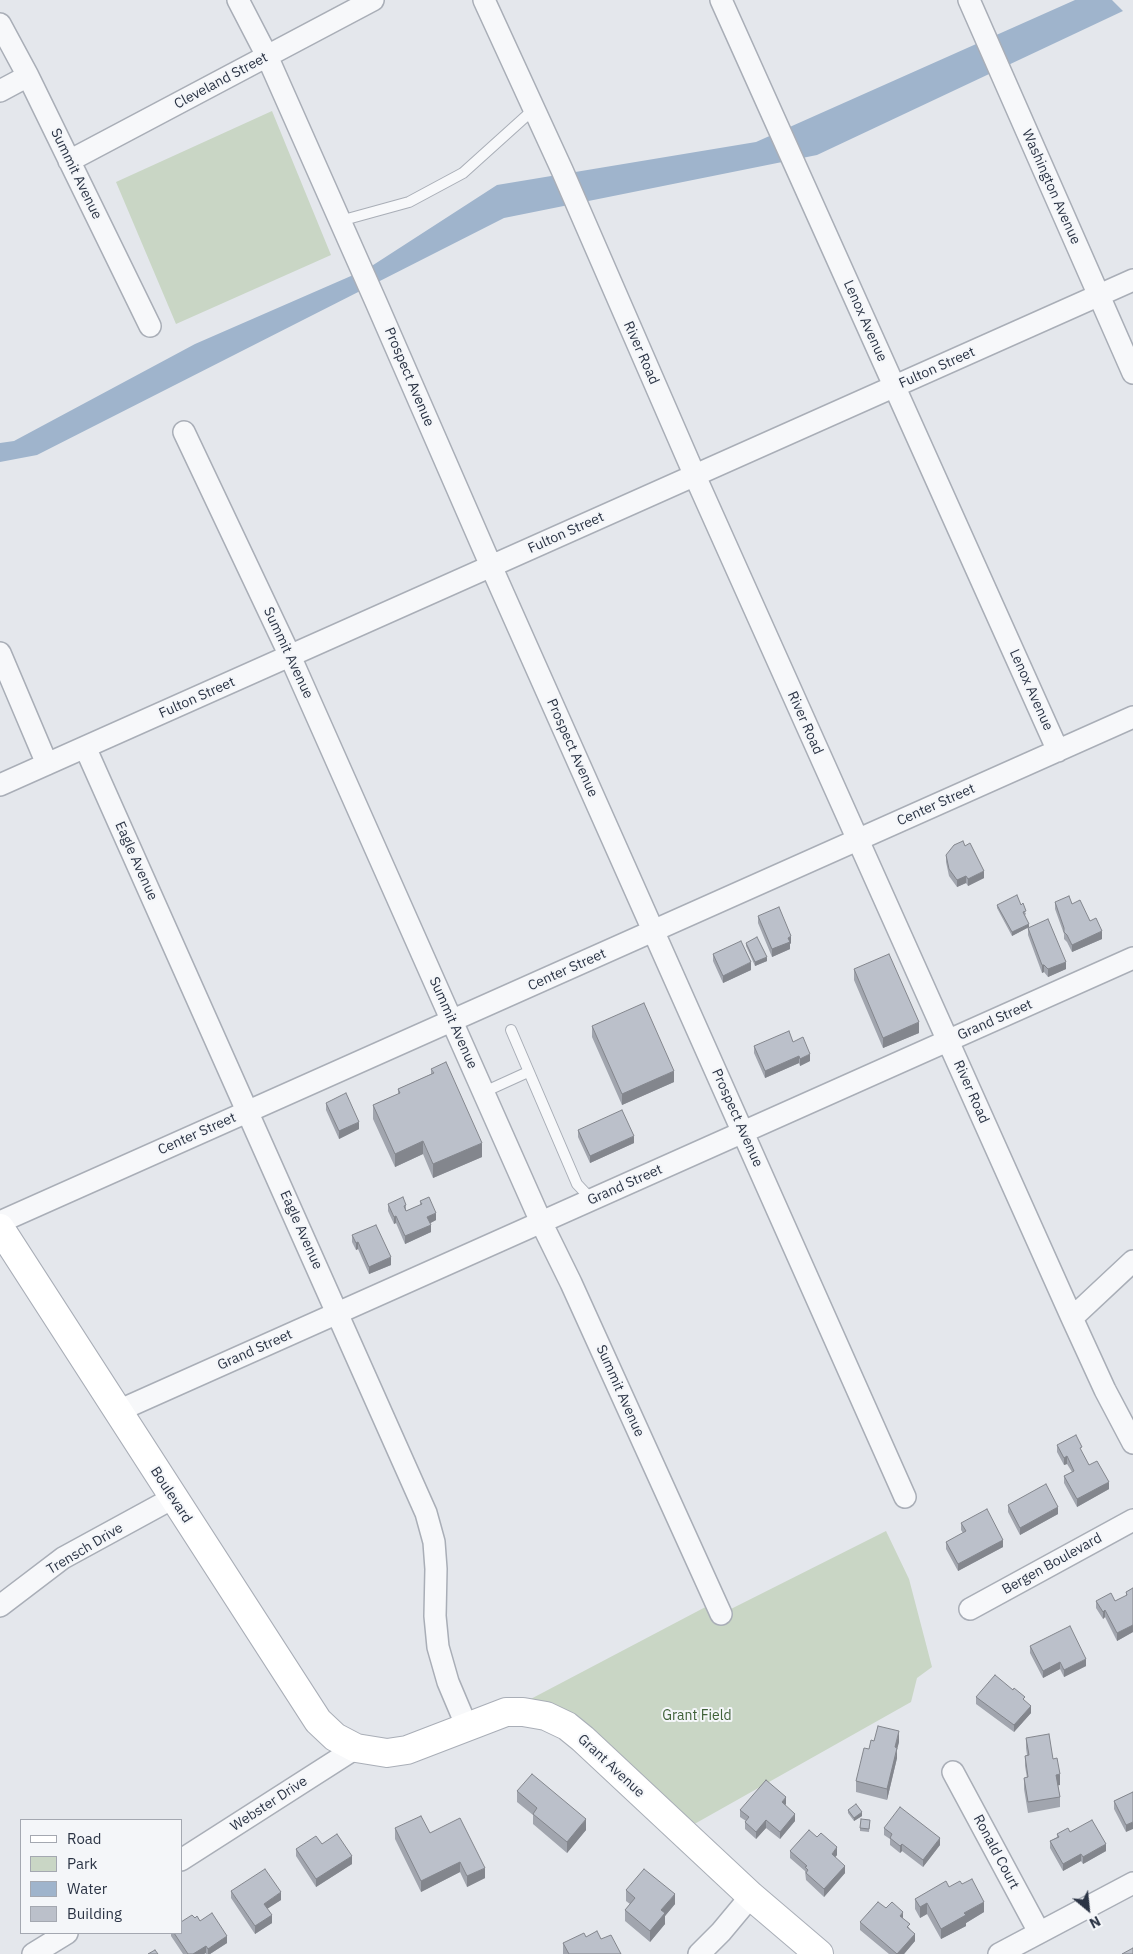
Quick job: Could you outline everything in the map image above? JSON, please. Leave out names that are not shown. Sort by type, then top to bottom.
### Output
[{"type":"street","name":"Prospect Avenue","points":[[238,0],[267,56],[491,566],[905,1497]]},
{"type":"street","name":"Cleveland Street","points":[[69,161],[373,0]]},
{"type":"street","name":"River Road","points":[[484,0],[562,170],[695,476],[1072,1318],[1105,1390],[1133,1443]]},
{"type":"street","name":"Lenox Avenue","points":[[721,0],[1058,750]]},
{"type":"street","name":"Washington Avenue","points":[[969,0],[1133,374]]},
{"type":"street","name":"Summit Avenue","points":[[0,24],[28,76],[150,326]]},
{"type":"street","points":[[0,91],[28,76]]},
{"type":"street","name":"Fulton Street","points":[[0,785],[1133,280]]},
{"type":"street","name":"Summit Avenue","points":[[184,432],[290,656],[542,1222],[572,1283],[721,1614]]},
{"type":"street","points":[[0,653],[46,764]]},
{"type":"street","name":"Center Street","points":[[0,1222],[1133,717]]},
{"type":"street","name":"Eagle Avenue","points":[[85,747],[426,1513],[434,1542],[436,1569],[435,1616],[438,1647],[448,1682],[468,1727]]},
{"type":"street","name":"Grand Street","points":[[118,1411],[1133,958]]},
{"type":"street","name":"Boulevard","points":[[0,1228],[318,1721],[335,1737],[356,1748]]},
{"type":"street","points":[[1072,1318],[1133,1261]]},
{"type":"street","name":"Trensch Drive","points":[[0,1606],[64,1558],[173,1498]]},
{"type":"street","name":"Bergen Boulevard","points":[[970,1609],[1133,1520]]},
{"type":"street","name":"Grant Avenue","points":[[356,1748],[388,1753],[407,1750],[506,1712],[523,1712],[546,1716],[567,1726],[590,1745],[751,1896],[819,1954]]},
{"type":"street","name":"Webster Drive","points":[[182,1859],[356,1748]]},
{"type":"street","name":"Ronald Court","points":[[953,1772],[1039,1932]]},
{"type":"street","points":[[998,1954],[1133,1883]]},
{"type":"street","points":[[699,1954],[721,1932],[751,1896]]},
{"type":"street","points":[[33,1954],[65,1934]]},
{"type":"lane","points":[[340,221],[409,202],[463,172],[534,109]]},
{"type":"lane","points":[[511,1030],[577,1184],[592,1200]]},
{"type":"lane","points":[[484,1092],[528,1072]]},
{"type":"green space","points":[[272,111],[331,255],[176,324],[116,182]]},
{"type":"green space","name":"Grant Field","points":[[886,1531],[909,1579],[932,1667],[917,1678],[911,1702],[682,1831],[584,1739],[506,1712],[715,1602],[721,1614]]},
{"type":"water","points":[[1075,0],[1112,0],[1123,11],[817,155],[504,218],[37,455],[0,462],[0,443],[14,441],[195,344],[367,269],[497,185],[756,142]]},
{"type":"building","points":[[963,841],[965,846],[970,843],[984,871],[968,879],[966,876],[957,880],[949,869],[946,855],[954,845]]},
{"type":"building","points":[[1017,895],[1021,905],[1023,903],[1026,911],[1023,912],[1029,924],[1012,932],[997,905]]},
{"type":"building","points":[[1069,896],[1072,904],[1080,900],[1090,921],[1096,918],[1102,931],[1072,945],[1064,932],[1055,902]]},
{"type":"building","points":[[779,907],[791,936],[788,938],[790,942],[772,949],[758,916]]},
{"type":"building","points":[[1048,919],[1066,962],[1048,969],[1042,965],[1028,928]]},
{"type":"building","points":[[757,937],[767,957],[755,962],[746,943]]},
{"type":"building","points":[[741,941],[751,962],[723,976],[713,954]]},
{"type":"building","points":[[889,954],[919,1022],[883,1038],[854,969]]},
{"type":"building","points":[[644,1003],[674,1071],[622,1094],[592,1026]]},
{"type":"building","points":[[789,1031],[793,1042],[803,1037],[810,1054],[800,1059],[799,1056],[765,1071],[754,1046]]},
{"type":"building","points":[[446,1062],[482,1143],[433,1164],[423,1141],[395,1154],[373,1105],[400,1093],[398,1089],[434,1073],[431,1069]]},
{"type":"building","points":[[346,1093],[359,1122],[339,1131],[326,1103]]},
{"type":"building","points":[[622,1110],[634,1136],[590,1156],[578,1130]]},
{"type":"building","points":[[403,1197],[406,1211],[422,1204],[420,1201],[429,1197],[436,1213],[427,1217],[431,1225],[405,1236],[388,1204]]},
{"type":"building","points":[[376,1225],[391,1257],[369,1267],[358,1242],[356,1243],[352,1235]]},
{"type":"building","points":[[1076,1435],[1089,1465],[1097,1461],[1109,1482],[1077,1499],[1064,1476],[1074,1471],[1067,1456],[1064,1458],[1057,1445]]},
{"type":"building","points":[[1046,1484],[1058,1507],[1020,1528],[1008,1505]]},
{"type":"building","points":[[987,1509],[1003,1540],[958,1564],[946,1542],[966,1531],[961,1523]]},
{"type":"building","points":[[1133,1588],[1133,1625],[1117,1633],[1105,1610],[1103,1612],[1096,1601],[1111,1593],[1115,1601],[1127,1595],[1126,1592]]},
{"type":"building","points":[[1070,1626],[1086,1659],[1064,1670],[1060,1662],[1043,1671],[1030,1646]]},
{"type":"building","points":[[995,1675],[1025,1697],[1023,1699],[1031,1706],[1014,1725],[976,1697]]},
{"type":"building","points":[[878,1726],[899,1731],[887,1789],[856,1781],[864,1748],[869,1749],[871,1740],[874,1741]]},
{"type":"building","points":[[1049,1734],[1053,1759],[1057,1758],[1060,1774],[1056,1775],[1060,1797],[1028,1802],[1024,1778],[1028,1777],[1025,1756],[1029,1755],[1026,1738]]},
{"type":"building","points":[[532,1774],[586,1819],[567,1842],[533,1814],[537,1808],[517,1791]]},
{"type":"building","points":[[766,1780],[786,1797],[782,1802],[795,1814],[780,1832],[766,1820],[756,1832],[745,1822],[749,1817],[740,1810]]},
{"type":"building","points":[[1133,1792],[1133,1822],[1126,1825],[1114,1801]]},
{"type":"building","points":[[856,1804],[862,1812],[854,1818],[848,1810]]},
{"type":"building","points":[[900,1807],[940,1838],[923,1860],[902,1844],[900,1846],[890,1838],[892,1834],[884,1828]]},
{"type":"building","points":[[421,1816],[430,1833],[460,1818],[485,1868],[467,1876],[460,1862],[421,1881],[395,1828]]},
{"type":"building","points":[[861,1819],[870,1820],[869,1829],[860,1828]]},
{"type":"building","points":[[1092,1820],[1106,1844],[1083,1857],[1081,1854],[1063,1864],[1050,1841],[1059,1837],[1057,1834],[1068,1828],[1070,1832]]},
{"type":"building","points":[[809,1830],[817,1837],[821,1833],[837,1847],[832,1854],[845,1866],[824,1889],[806,1873],[808,1870],[805,1867],[807,1866],[790,1851]]},
{"type":"building","points":[[337,1834],[352,1856],[316,1879],[296,1849],[316,1836],[322,1844]]},
{"type":"building","points":[[265,1869],[281,1892],[264,1904],[272,1915],[255,1926],[231,1891]]},
{"type":"building","points":[[644,1869],[675,1894],[661,1910],[665,1913],[650,1931],[625,1910],[635,1898],[626,1890]]},
{"type":"building","points":[[972,1879],[984,1902],[941,1929],[927,1903],[920,1907],[915,1899],[946,1881],[949,1887],[960,1881],[962,1884]]},
{"type":"building","points":[[878,1902],[886,1908],[892,1902],[903,1912],[900,1916],[910,1924],[907,1927],[915,1934],[897,1954],[860,1922]]},
{"type":"building","points":[[212,1913],[227,1936],[208,1949],[206,1946],[193,1954],[188,1954],[175,1934],[182,1934],[182,1921],[192,1915],[195,1918],[197,1916],[200,1921]]},
{"type":"building","points":[[597,1931],[601,1939],[611,1935],[621,1954],[569,1954],[563,1943],[584,1933],[586,1937]]},
{"type":"building","points":[[1133,1948],[1133,1954],[1122,1954]]},
{"type":"building","points":[[155,1950],[158,1954],[148,1954]]}]
